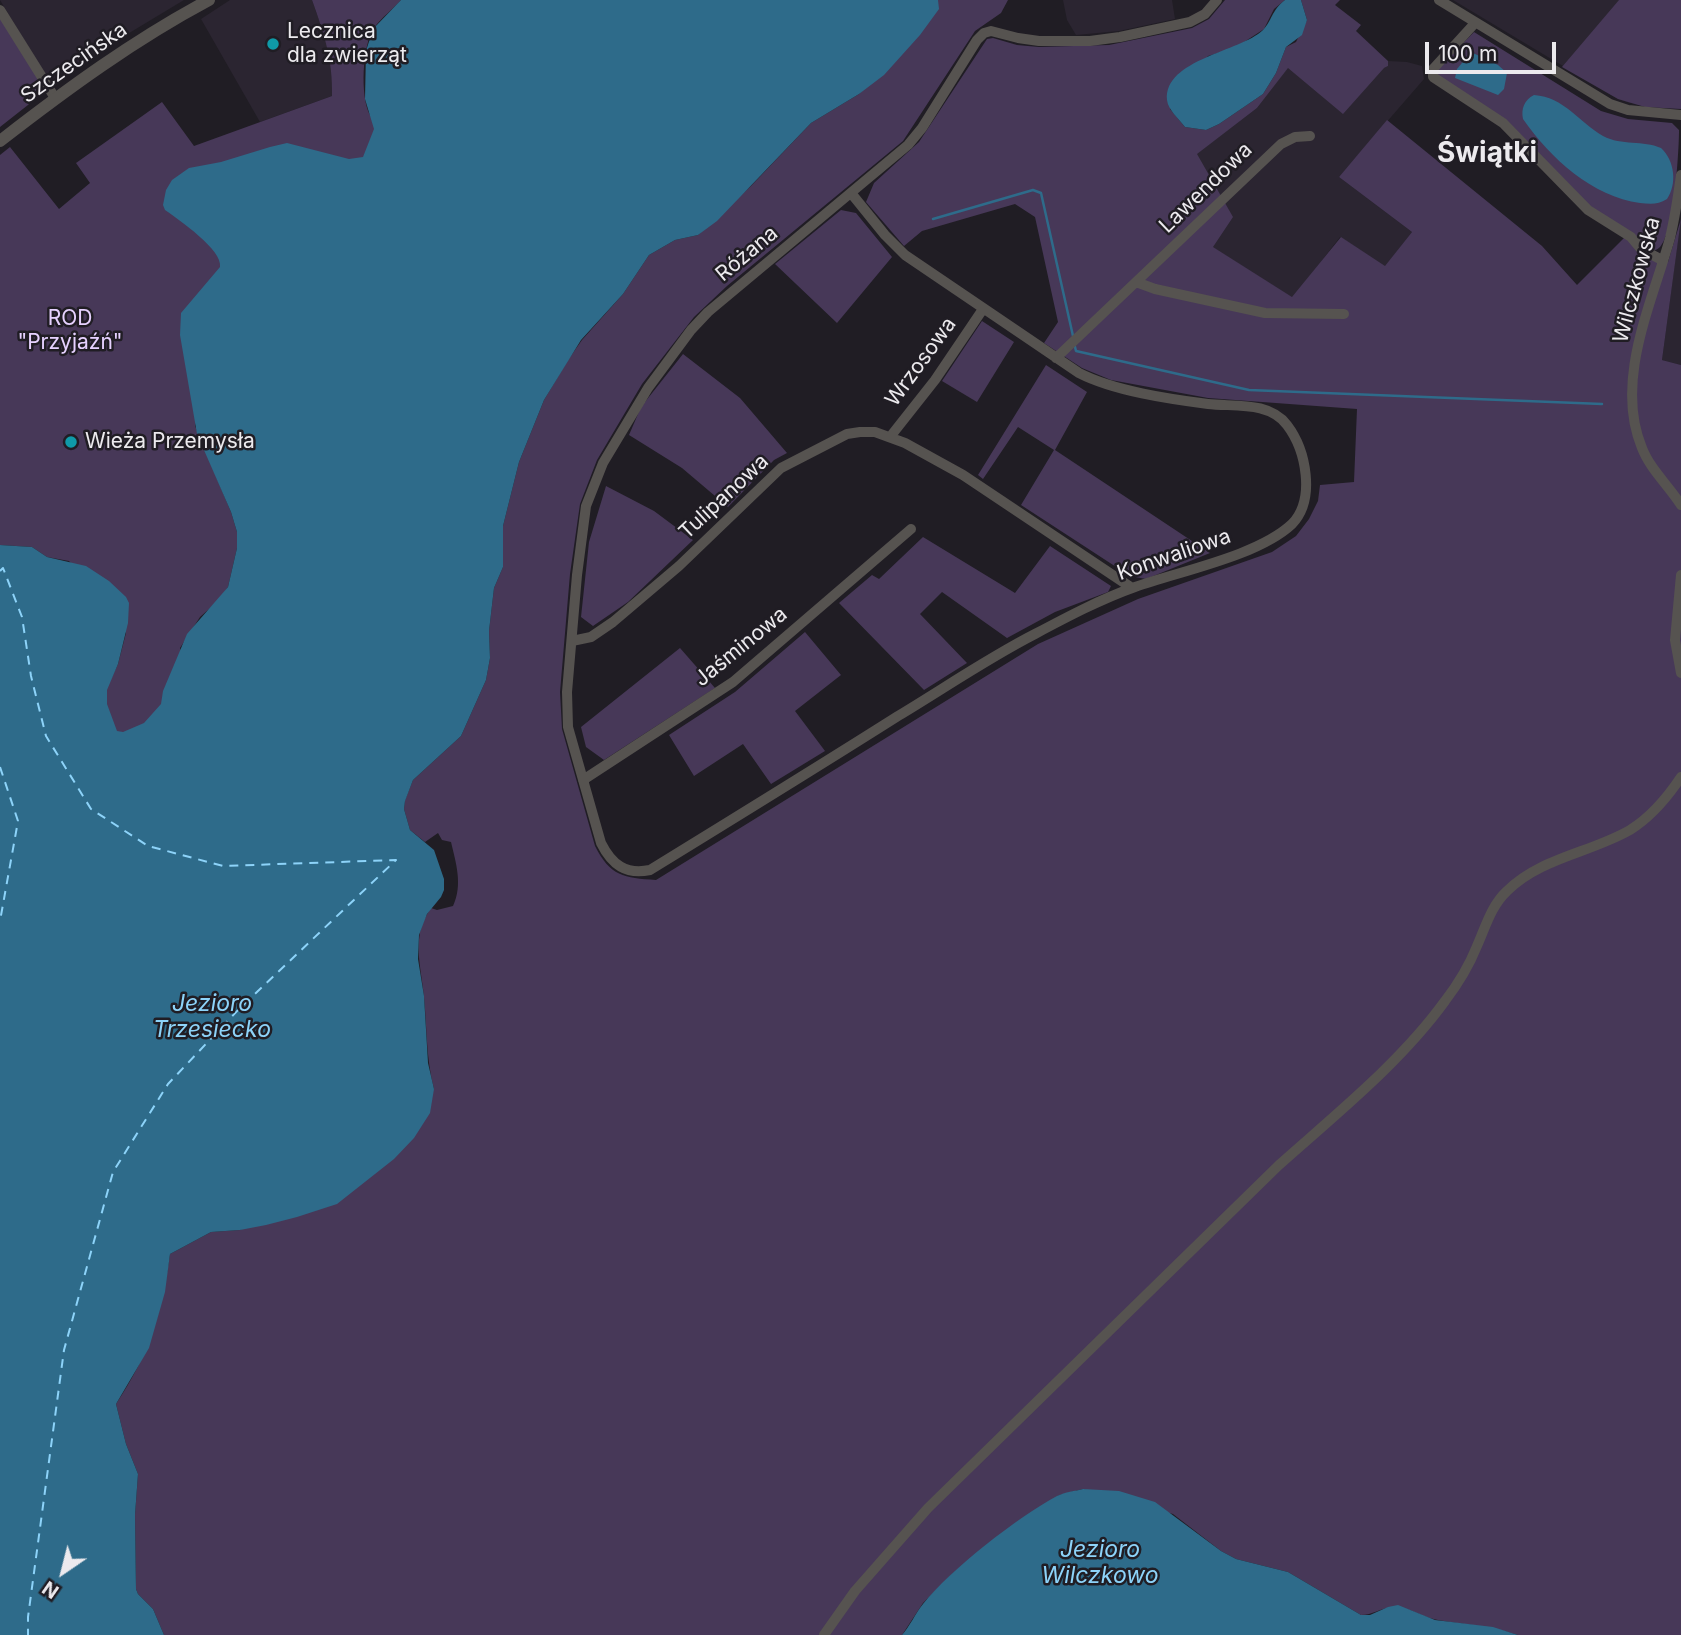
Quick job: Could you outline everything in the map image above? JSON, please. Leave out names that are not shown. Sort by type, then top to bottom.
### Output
[{"type":"street","name":"Szczecińska","points":[[0,141],[133,43],[209,0]]},
{"type":"street","name":"Różana","points":[[583,780],[568,727],[567,692],[586,506],[603,463],[648,388],[691,330],[708,312],[901,152],[914,138],[984,33],[994,31],[1039,41],[1108,39],[1189,22],[1205,14],[1217,0]]},
{"type":"street","points":[[1439,0],[1610,104],[1628,110],[1681,115]]},
{"type":"street","points":[[0,10],[55,98]]},
{"type":"street","points":[[1475,23],[1433,69],[1433,77],[1503,123],[1588,210],[1631,237],[1648,254],[1662,260]]},
{"type":"street","name":"Lawendowa","points":[[1056,358],[1281,144],[1295,137],[1310,136]]},
{"type":"street","name":"Wilczkowska","points":[[1681,175],[1677,209],[1646,311],[1634,372],[1634,408],[1638,437],[1649,462],[1681,505]]},
{"type":"street","name":"Konwaliowa","points":[[583,780],[601,843],[608,857],[622,869],[639,872],[650,870],[1030,636],[1132,588],[1237,554],[1278,535],[1301,511],[1306,498],[1304,467],[1289,427],[1281,418],[1269,412],[1242,406],[1207,404],[1110,386],[1079,373],[901,252],[851,193]]},
{"type":"street","points":[[1136,282],[1154,289],[1265,313],[1344,314]]},
{"type":"street","name":"Wrzosowa","points":[[890,437],[935,380],[983,309]]},
{"type":"street","name":"Tulipanowa","points":[[572,641],[591,637],[613,622],[679,566],[780,468],[847,434],[867,432],[905,443],[963,475],[1132,588]]},
{"type":"street","name":"Jaśminowa","points":[[583,780],[733,682],[911,529]]},
{"type":"street","points":[[1681,575],[1675,640],[1681,673]]},
{"type":"street","points":[[824,1635],[855,1591],[928,1508],[1250,1193],[1348,1105],[1424,1027],[1458,983],[1477,947],[1492,908],[1509,888],[1533,871],[1630,830],[1658,806],[1681,777]]},
{"type":"shaded area","points":[[0,0],[184,0],[111,44],[52,86]]},
{"type":"shaded area","points":[[230,0],[312,0],[329,48],[333,72],[332,96],[260,122],[201,19]]},
{"type":"shaded area","points":[[1063,0],[1172,0],[1175,19],[1119,31],[1076,35],[1067,20]]},
{"type":"shaded area","points":[[1453,0],[1681,0],[1681,109],[1618,99]]},
{"type":"shaded area","points":[[1388,61],[1422,66],[1424,79],[1339,177],[1412,232],[1385,267],[1340,237],[1293,298],[1212,247],[1196,154],[1257,108],[1288,67],[1384,68],[1388,66]]},
{"type":"shaded area","points":[[1681,217],[1681,365],[1662,360]]},
{"type":"green space","name":"ROD \"Przyjaźń\"","points":[[312,0],[401,0],[374,28],[367,46],[364,71],[365,96],[370,115],[395,146],[229,233],[195,426],[237,532],[237,548],[228,587],[218,601],[200,617],[180,648],[184,661],[149,731],[79,746],[118,664],[126,633],[69,561],[47,557],[32,547],[0,545],[0,155],[10,147],[59,209],[90,183],[76,163],[162,102],[194,146],[332,96],[329,58]]},
{"type":"green space","points":[[938,0],[1008,0],[1001,13],[975,31],[903,141],[727,286],[694,317],[642,384],[597,460],[580,504],[570,574],[560,692],[562,729],[595,846],[606,864],[619,874],[656,880],[1038,644],[1138,599],[1272,552],[1296,536],[1309,519],[1318,501],[1320,485],[1354,482],[1357,409],[1208,398],[1111,380],[1082,368],[1044,343],[1058,322],[1035,217],[1015,204],[922,231],[904,246],[866,202],[874,183],[919,142],[987,39],[1039,47],[1109,45],[1192,28],[1209,19],[1225,0],[1285,0],[1274,9],[1264,29],[1235,48],[1208,56],[1170,109],[1185,127],[1206,130],[1263,94],[1276,73],[1286,47],[1296,42],[1307,20],[1301,0],[1340,0],[1335,5],[1361,25],[1356,31],[1388,61],[1388,66],[1343,114],[1288,68],[1257,108],[1197,154],[1233,217],[1213,247],[1292,297],[1341,237],[1385,266],[1412,232],[1339,177],[1387,120],[1542,246],[1577,285],[1625,237],[1648,258],[1668,262],[1681,219],[1662,360],[1681,365],[1681,1635],[1518,1635],[1432,1619],[1399,1607],[1361,1615],[1288,1572],[1236,1559],[1221,1551],[1173,1514],[1083,1489],[1060,1495],[990,1543],[952,1574],[923,1603],[902,1635],[164,1635],[153,1609],[136,1589],[135,1515],[138,1474],[126,1444],[116,1404],[146,1350],[163,1296],[170,1254],[211,1232],[240,1230],[434,1089],[428,1054],[419,940],[422,925],[431,908],[437,910],[453,906],[458,890],[458,874],[451,842],[442,840],[438,833],[425,842],[410,830],[404,809],[405,800],[413,780],[461,736],[486,680],[494,588],[503,567],[503,526],[519,462],[544,400],[582,340],[623,294],[649,255],[675,240],[698,235],[751,186],[811,123],[859,94],[938,9]]},
{"type":"green space","points":[[1619,0],[1681,0],[1681,109],[1645,107],[1618,99],[1562,67]]},
{"type":"green space","points":[[0,15],[47,90],[0,127]]},
{"type":"green space","points":[[1474,32],[1601,111],[1628,119],[1672,123],[1679,130],[1672,210],[1665,239],[1659,248],[1649,250],[1590,206],[1506,120],[1438,77],[1436,71]]},
{"type":"green space","points":[[841,210],[856,213],[892,257],[837,323],[775,264]]},
{"type":"green space","points":[[982,321],[1014,342],[977,402],[942,381]]},
{"type":"green space","points":[[683,354],[740,398],[787,453],[774,460],[728,507],[682,468],[629,435],[641,407]]},
{"type":"green space","points":[[1046,365],[1087,392],[1055,450],[1210,553],[1146,579],[1130,576],[1021,505],[1054,450],[1018,427],[983,479],[978,475]]},
{"type":"green space","points":[[606,486],[654,511],[693,540],[628,602],[593,626],[581,617],[589,542]]},
{"type":"green space","points":[[923,537],[1015,593],[1050,546],[1111,586],[1108,592],[1055,612],[1007,638],[942,592],[920,614],[967,663],[924,690],[839,603],[872,575],[879,579]]},
{"type":"green space","points":[[805,632],[841,675],[795,711],[825,751],[771,784],[743,744],[694,776],[669,735],[735,692]]},
{"type":"green space","points":[[680,648],[715,688],[604,760],[586,747],[581,727]]},
{"type":"water","name":"Jezioro Trzesiecko","points":[[401,0],[938,0],[939,9],[884,75],[859,94],[811,123],[717,221],[698,235],[675,240],[649,255],[623,294],[581,340],[544,400],[519,462],[503,526],[503,567],[494,588],[486,680],[461,736],[413,780],[405,801],[404,809],[410,830],[434,850],[444,879],[441,897],[427,914],[419,935],[418,959],[424,996],[428,1063],[434,1089],[430,1113],[414,1138],[394,1159],[337,1204],[266,1225],[211,1232],[170,1254],[165,1292],[149,1348],[116,1404],[126,1444],[138,1474],[135,1515],[136,1589],[153,1609],[164,1635],[0,1635],[0,545],[32,547],[47,557],[86,566],[109,581],[126,597],[129,603],[128,623],[118,664],[107,690],[107,704],[117,731],[123,732],[144,723],[161,704],[163,691],[187,634],[228,587],[237,548],[237,532],[231,512],[197,434],[180,335],[181,313],[220,267],[219,260],[208,244],[165,210],[163,205],[166,190],[172,180],[189,168],[287,143],[349,159],[363,157],[374,129],[365,99],[366,51],[373,29]]},
{"type":"water","points":[[1285,0],[1301,0],[1307,20],[1302,35],[1286,47],[1276,73],[1263,94],[1206,130],[1185,127],[1167,100],[1169,86],[1177,75],[1205,58],[1252,38],[1263,30]]},
{"type":"water","points":[[1471,52],[1498,65],[1507,73],[1504,89],[1498,95],[1455,78],[1457,69]]},
{"type":"water","points":[[1534,95],[1563,105],[1610,139],[1661,148],[1669,159],[1673,173],[1672,187],[1667,199],[1651,204],[1623,199],[1589,184],[1574,173],[1546,148],[1523,119],[1524,105]]},
{"type":"water","name":"Jezioro Wilczkowo","points":[[1083,1489],[1119,1491],[1155,1502],[1221,1551],[1236,1559],[1288,1572],[1361,1615],[1370,1615],[1398,1605],[1435,1620],[1493,1627],[1518,1635],[902,1635],[935,1590],[986,1545],[1057,1496]]},
{"type":"waterway","points":[[933,219],[1033,190],[1041,193],[1073,336]]},
{"type":"waterway","points":[[1074,343],[1076,351],[1249,390],[1602,404]]},
{"type":"ferry route","points":[[0,571],[3,568],[22,617],[31,676],[46,736],[91,809],[148,846],[223,866],[396,860],[239,1009],[168,1084],[113,1172],[64,1350],[28,1617],[28,1635]]},
{"type":"ferry route","points":[[0,767],[18,821],[0,921]]},
{"type":"place","name":"Lecznica dla zwierząt","points":[[273,44]]},
{"type":"place","name":"Wieża Przemysła","points":[[71,442]]},
{"type":"district","name":"Świątki","points":[[1487,154]]}]
